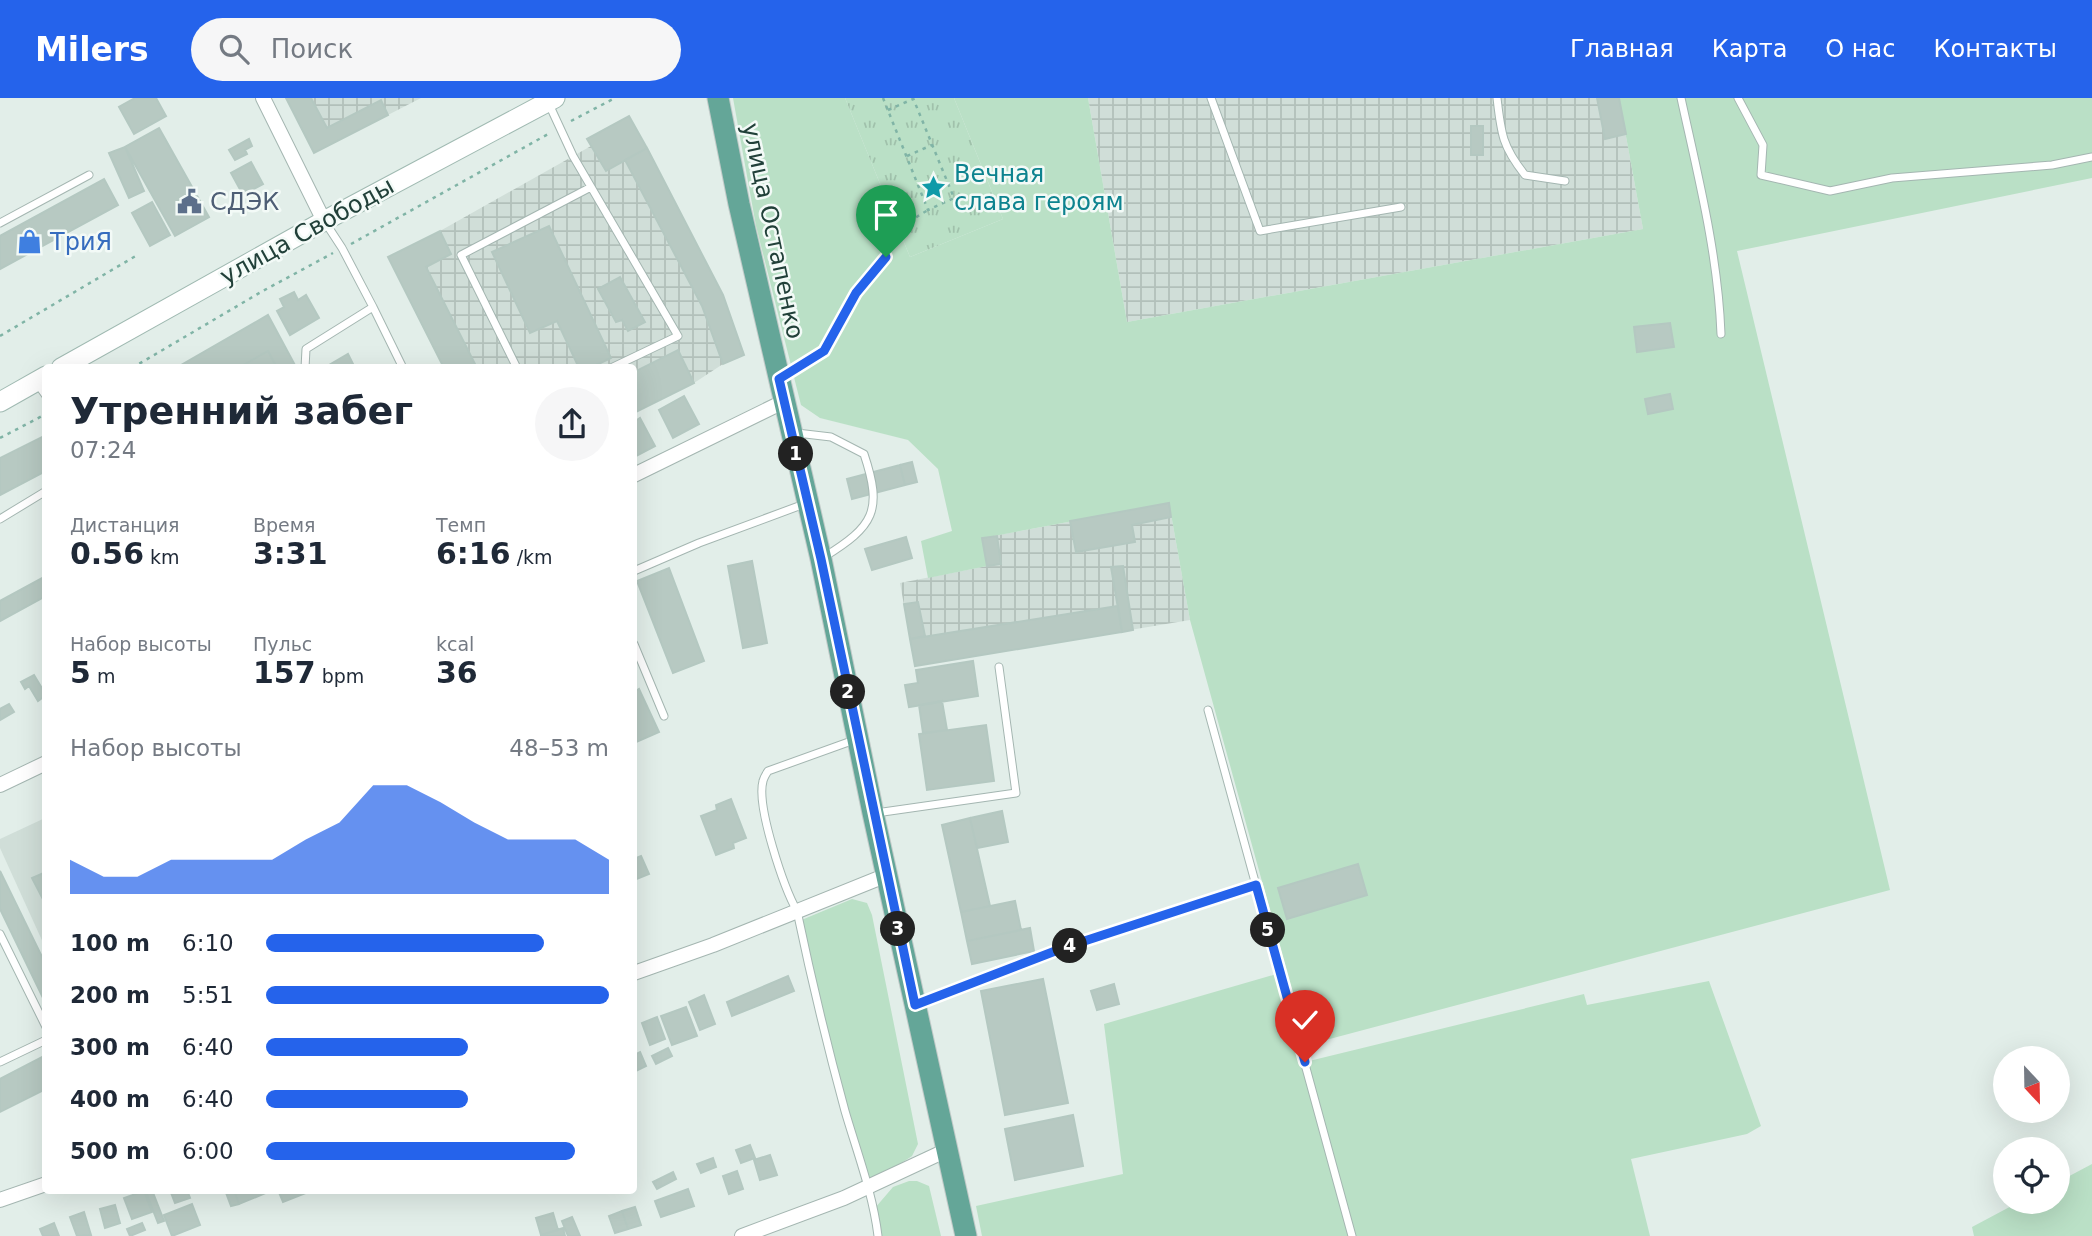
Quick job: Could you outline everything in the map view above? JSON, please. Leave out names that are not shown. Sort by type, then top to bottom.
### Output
[{"type":"main road","name":"улица Остапенко","points":[[718,98],[738,204],[821,559],[857,739],[966,1236]]},
{"type":"main road","name":"улица Свободы","points":[[68,364],[550,99]]},
{"type":"main road","points":[[0,402],[42,385]]},
{"type":"street","points":[[262,98],[324,221]]},
{"type":"street","points":[[637,474],[785,401]]},
{"type":"street","points":[[0,785],[42,765]]},
{"type":"street","points":[[637,972],[887,875]]},
{"type":"street","points":[[742,1236],[866,1187],[947,1150]]},
{"type":"street","points":[[0,1200],[42,1185]]},
{"type":"lane","points":[[1211,98],[1260,231],[1401,207]]},
{"type":"lane","points":[[1497,98],[1502,135],[1508,154],[1525,174],[1565,181]]},
{"type":"lane","points":[[1681,98],[1706,210],[1720,306],[1721,334]]},
{"type":"lane","points":[[1738,98],[1763,145],[1760,175],[1830,191],[1892,178],[2052,165],[2092,158]]},
{"type":"lane","points":[[550,99],[573,156],[678,336],[619,364]]},
{"type":"lane","points":[[0,223],[89,175]]},
{"type":"lane","points":[[515,364],[461,255],[591,187]]},
{"type":"lane","points":[[324,221],[342,248],[400,364]]},
{"type":"lane","points":[[305,364],[306,349],[373,307]]},
{"type":"lane","points":[[791,432],[831,437],[863,454],[873,481],[873,509],[854,538],[821,559]]},
{"type":"lane","points":[[0,519],[42,493]]},
{"type":"lane","points":[[637,570],[699,543],[808,503]]},
{"type":"lane","points":[[637,651],[663,716]]},
{"type":"lane","points":[[873,813],[1016,793],[999,667]]},
{"type":"lane","points":[[1208,710],[1352,1236]]},
{"type":"lane","points":[[857,739],[768,771],[762,782],[762,802],[786,893],[797,911],[839,1087],[866,1187],[875,1208],[878,1236]]},
{"type":"lane","points":[[915,1005],[1063,948],[1256,885]]},
{"type":"lane","points":[[0,934],[42,1019]]},
{"type":"lane","points":[[0,1062],[42,1042]]},
{"type":"path","points":[[139,364],[261,292],[615,98]]},
{"type":"path","points":[[883,98],[928,210]]},
{"type":"path","points":[[779,379],[824,351],[856,293],[886,257],[910,221],[954,198],[913,98],[888,110]]},
{"type":"path","points":[[907,156],[932,145]]},
{"type":"path","points":[[0,336],[138,254]]},
{"type":"path","points":[[0,439],[42,416]]},
{"type":"shaded area","points":[[286,98],[421,98],[314,153]]},
{"type":"shaded area","points":[[1088,98],[1619,98],[1643,229],[1127,322]]},
{"type":"shaded area","points":[[591,146],[606,171],[625,160],[702,306],[723,364],[694,383],[637,412],[637,364],[442,364],[388,257],[440,231]]},
{"type":"shaded area","points":[[1169,503],[1190,620],[915,666],[900,583],[987,566],[982,538]]},
{"type":"shaded area","points":[[42,819],[42,940],[0,848],[0,839]]},
{"type":"green space","points":[[733,98],[845,98],[910,257],[1003,219],[954,98],[1088,98],[1127,322],[1643,229],[1619,98],[2092,98],[2092,178],[1737,251],[1890,890],[1307,1045],[1190,620],[1169,503],[983,538],[987,566],[928,578],[921,541],[952,531],[938,469],[908,440],[820,418],[801,405],[756,226]]},
{"type":"green space","points":[[845,98],[954,98],[1003,219],[910,257]]},
{"type":"green space","points":[[852,899],[867,903],[872,915],[918,1144],[912,1156],[866,1187],[799,921]]},
{"type":"green space","points":[[1280,973],[1305,1062],[1584,994],[1587,1005],[1709,981],[1761,1126],[1747,1134],[1631,1159],[1650,1236],[982,1236],[976,1206],[1123,1174],[1104,1024]]},
{"type":"green space","points":[[2092,1164],[2092,1236],[1974,1236],[1972,1227],[1996,1214],[2070,1214],[2070,1176]]},
{"type":"green space","points":[[909,1181],[929,1186],[941,1236],[878,1236],[875,1208],[893,1187]]},
{"type":"building","points":[[135,98],[156,98],[166,116],[134,134],[119,107]]},
{"type":"building","points":[[286,98],[311,98],[327,128],[381,100],[388,115],[314,153]]},
{"type":"building","points":[[1597,98],[1619,98],[1626,134],[1605,139]]},
{"type":"building","points":[[629,116],[647,148],[606,171],[587,139]]},
{"type":"building","points":[[1471,126],[1483,126],[1483,155],[1471,155]]},
{"type":"building","points":[[159,128],[209,217],[175,236],[125,147]]},
{"type":"building","points":[[249,139],[252,146],[245,150],[247,154],[235,160],[229,150]]},
{"type":"building","points":[[125,147],[144,191],[129,198],[109,153]]},
{"type":"building","points":[[647,148],[723,295],[744,355],[723,364],[702,306],[625,160]]},
{"type":"building","points":[[251,162],[263,184],[243,195],[231,173]]},
{"type":"building","points":[[104,179],[118,205],[0,269],[0,236]]},
{"type":"building","points":[[152,202],[170,235],[150,246],[132,213]]},
{"type":"building","points":[[549,226],[611,358],[598,364],[577,364],[557,321],[530,333],[492,252]]},
{"type":"building","points":[[440,231],[451,254],[426,267],[475,364],[442,364],[388,257]]},
{"type":"building","points":[[620,277],[645,322],[628,331],[622,320],[616,322],[598,289]]},
{"type":"building","points":[[294,292],[298,300],[306,295],[319,318],[290,335],[277,311],[284,307],[280,299]]},
{"type":"building","points":[[268,315],[294,364],[275,364],[268,351],[245,364],[183,364]]},
{"type":"building","points":[[1670,323],[1674,347],[1637,352],[1634,327]]},
{"type":"building","points":[[678,350],[694,383],[637,412],[637,370]]},
{"type":"building","points":[[268,351],[275,364],[245,364]]},
{"type":"building","points":[[348,354],[353,364],[331,364]]},
{"type":"building","points":[[1670,394],[1673,409],[1648,414],[1645,399]]},
{"type":"building","points":[[684,396],[699,424],[673,438],[659,410]]},
{"type":"building","points":[[640,418],[655,446],[637,455],[637,420]]},
{"type":"building","points":[[42,437],[42,473],[0,495],[0,458]]},
{"type":"building","points":[[912,462],[917,482],[905,485],[900,465]]},
{"type":"building","points":[[900,465],[905,485],[852,499],[847,479]]},
{"type":"building","points":[[1169,503],[1171,517],[1132,525],[1135,542],[1076,552],[1070,521]]},
{"type":"building","points":[[997,536],[1001,564],[987,566],[982,538]]},
{"type":"building","points":[[906,537],[912,558],[872,570],[865,549]]},
{"type":"building","points":[[752,561],[767,643],[743,648],[728,566]]},
{"type":"building","points":[[1123,566],[1133,630],[1122,632],[1111,567]]},
{"type":"building","points":[[669,568],[704,661],[673,673],[637,581]]},
{"type":"building","points":[[42,578],[42,598],[0,621],[0,601]]},
{"type":"building","points":[[918,602],[925,636],[910,639],[904,604]]},
{"type":"building","points":[[1118,606],[1122,632],[915,666],[910,639]]},
{"type":"building","points":[[973,661],[978,696],[909,707],[905,685],[918,683],[916,670]]},
{"type":"building","points":[[34,675],[42,688],[42,698],[38,701],[29,686],[25,689],[21,682]]},
{"type":"building","points":[[639,689],[659,732],[637,742]]},
{"type":"building","points":[[942,701],[947,730],[923,733],[919,705]]},
{"type":"building","points":[[9,704],[14,712],[0,720],[0,709]]},
{"type":"building","points":[[986,725],[994,781],[927,790],[919,734]]},
{"type":"building","points":[[731,799],[746,838],[733,843],[734,848],[716,855],[701,816],[717,810],[716,805]]},
{"type":"building","points":[[1002,811],[1008,842],[977,848],[970,818]]},
{"type":"building","points":[[970,818],[990,906],[961,912],[942,825]]},
{"type":"building","points":[[641,856],[649,874],[637,879],[637,858]]},
{"type":"building","points":[[1358,864],[1367,895],[1287,919],[1278,888]]},
{"type":"building","points":[[0,871],[42,957],[42,996],[0,909]]},
{"type":"building","points":[[42,874],[42,897],[32,878]]},
{"type":"building","points":[[1015,901],[1021,930],[967,941],[961,912]]},
{"type":"building","points":[[1030,928],[1034,951],[972,964],[967,941]]},
{"type":"building","points":[[788,976],[794,991],[732,1016],[727,1002]]},
{"type":"building","points":[[1043,979],[1068,1103],[1005,1115],[981,991]]},
{"type":"building","points":[[1114,984],[1119,1004],[1097,1010],[1091,991]]},
{"type":"building","points":[[704,995],[715,1024],[700,1030],[689,1002]]},
{"type":"building","points":[[686,1007],[697,1036],[672,1045],[661,1016]]},
{"type":"building","points":[[657,1017],[665,1039],[650,1045],[642,1023]]},
{"type":"building","points":[[668,1048],[672,1056],[656,1064],[652,1056]]},
{"type":"building","points":[[640,1052],[646,1066],[637,1070],[637,1054]]},
{"type":"building","points":[[42,1057],[42,1091],[0,1112],[0,1079]]},
{"type":"building","points":[[1073,1115],[1083,1166],[1015,1180],[1005,1129]]},
{"type":"building","points":[[750,1145],[755,1158],[741,1163],[736,1150]]},
{"type":"building","points":[[770,1155],[777,1175],[760,1180],[754,1160]]},
{"type":"building","points":[[713,1158],[716,1167],[701,1173],[697,1164]]},
{"type":"building","points":[[737,1171],[743,1189],[729,1194],[723,1176]]},
{"type":"building","points":[[673,1172],[676,1179],[657,1189],[653,1182]]},
{"type":"building","points":[[688,1189],[694,1206],[661,1217],[655,1201]]},
{"type":"building","points":[[145,1194],[152,1212],[132,1219],[124,1198]]},
{"type":"building","points":[[147,1194],[154,1194],[164,1221],[158,1223]]},
{"type":"building","points":[[172,1194],[188,1194],[190,1198],[175,1203]]},
{"type":"building","points":[[226,1194],[235,1194],[239,1204],[231,1206]]},
{"type":"building","points":[[235,1194],[263,1194],[239,1204]]},
{"type":"building","points":[[280,1194],[303,1194],[283,1202]]},
{"type":"building","points":[[192,1204],[200,1225],[172,1236],[164,1215]]},
{"type":"building","points":[[115,1205],[120,1223],[105,1228],[100,1209]]},
{"type":"building","points":[[635,1207],[641,1225],[628,1229],[622,1211]]},
{"type":"building","points":[[622,1211],[628,1229],[615,1233],[609,1216]]},
{"type":"building","points":[[84,1212],[91,1235],[77,1236],[70,1217]]},
{"type":"building","points":[[553,1213],[558,1230],[541,1235],[536,1218]]},
{"type":"building","points":[[572,1217],[580,1236],[568,1236],[562,1221]]},
{"type":"building","points":[[54,1223],[59,1236],[43,1236],[40,1229]]},
{"type":"building","points":[[142,1223],[145,1230],[130,1236],[127,1229]]},
{"type":"building","points":[[563,1228],[565,1236],[541,1236],[541,1235]]},
{"type":"place","name":"Вечная слава героям","points":[[934,188]]},
{"type":"place","name":"СДЭК","points":[[190,202]]},
{"type":"place","name":"ТриЯ","points":[[30,242]]},
{"type":"route","points":[[886,257],[856,293],[824,351],[779,379],[821,559],[915,1005],[1063,948],[1256,885],[1305,1062]]}]
